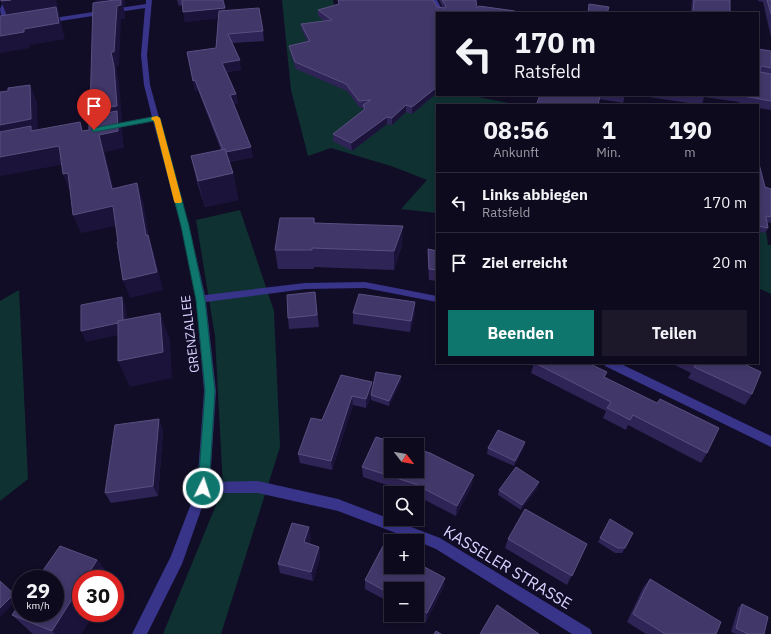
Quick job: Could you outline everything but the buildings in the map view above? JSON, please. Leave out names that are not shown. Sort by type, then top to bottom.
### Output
[{"type":"street","points":[[6,28],[3,9],[7,0]]},
{"type":"street","points":[[434,0],[440,12]]},
{"type":"street","points":[[39,22],[148,3]]},
{"type":"street","name":"GRENZALLEE","points":[[139,634],[177,559],[203,488],[210,391],[201,300],[185,226],[147,85],[144,55],[148,3]]},
{"type":"street","points":[[102,128],[157,118]]},
{"type":"street","points":[[201,300],[247,292],[305,286],[365,286],[436,299]]},
{"type":"street","points":[[611,364],[771,442]]},
{"type":"street","name":"KASSELER STRASSE","points":[[203,488],[258,487],[338,505],[440,544],[585,634]]},
{"type":"green space","points":[[282,0],[333,0],[339,26],[436,86],[436,96],[473,96],[514,104],[436,104],[436,213],[401,209],[427,180],[394,167],[331,148],[308,156],[291,90]]},
{"type":"green space","points":[[759,182],[768,245],[771,245],[771,294],[759,288]]},
{"type":"green space","points":[[240,210],[274,311],[280,447],[221,634],[163,634],[223,488],[215,336],[196,220]]},
{"type":"green space","points":[[19,290],[28,479],[0,501],[0,301]]},
{"type":"slow traffic","points":[[155,119],[157,118],[178,201]]},
{"type":"route","points":[[94,130],[157,118],[185,226],[201,300],[210,391],[203,488]]}]
